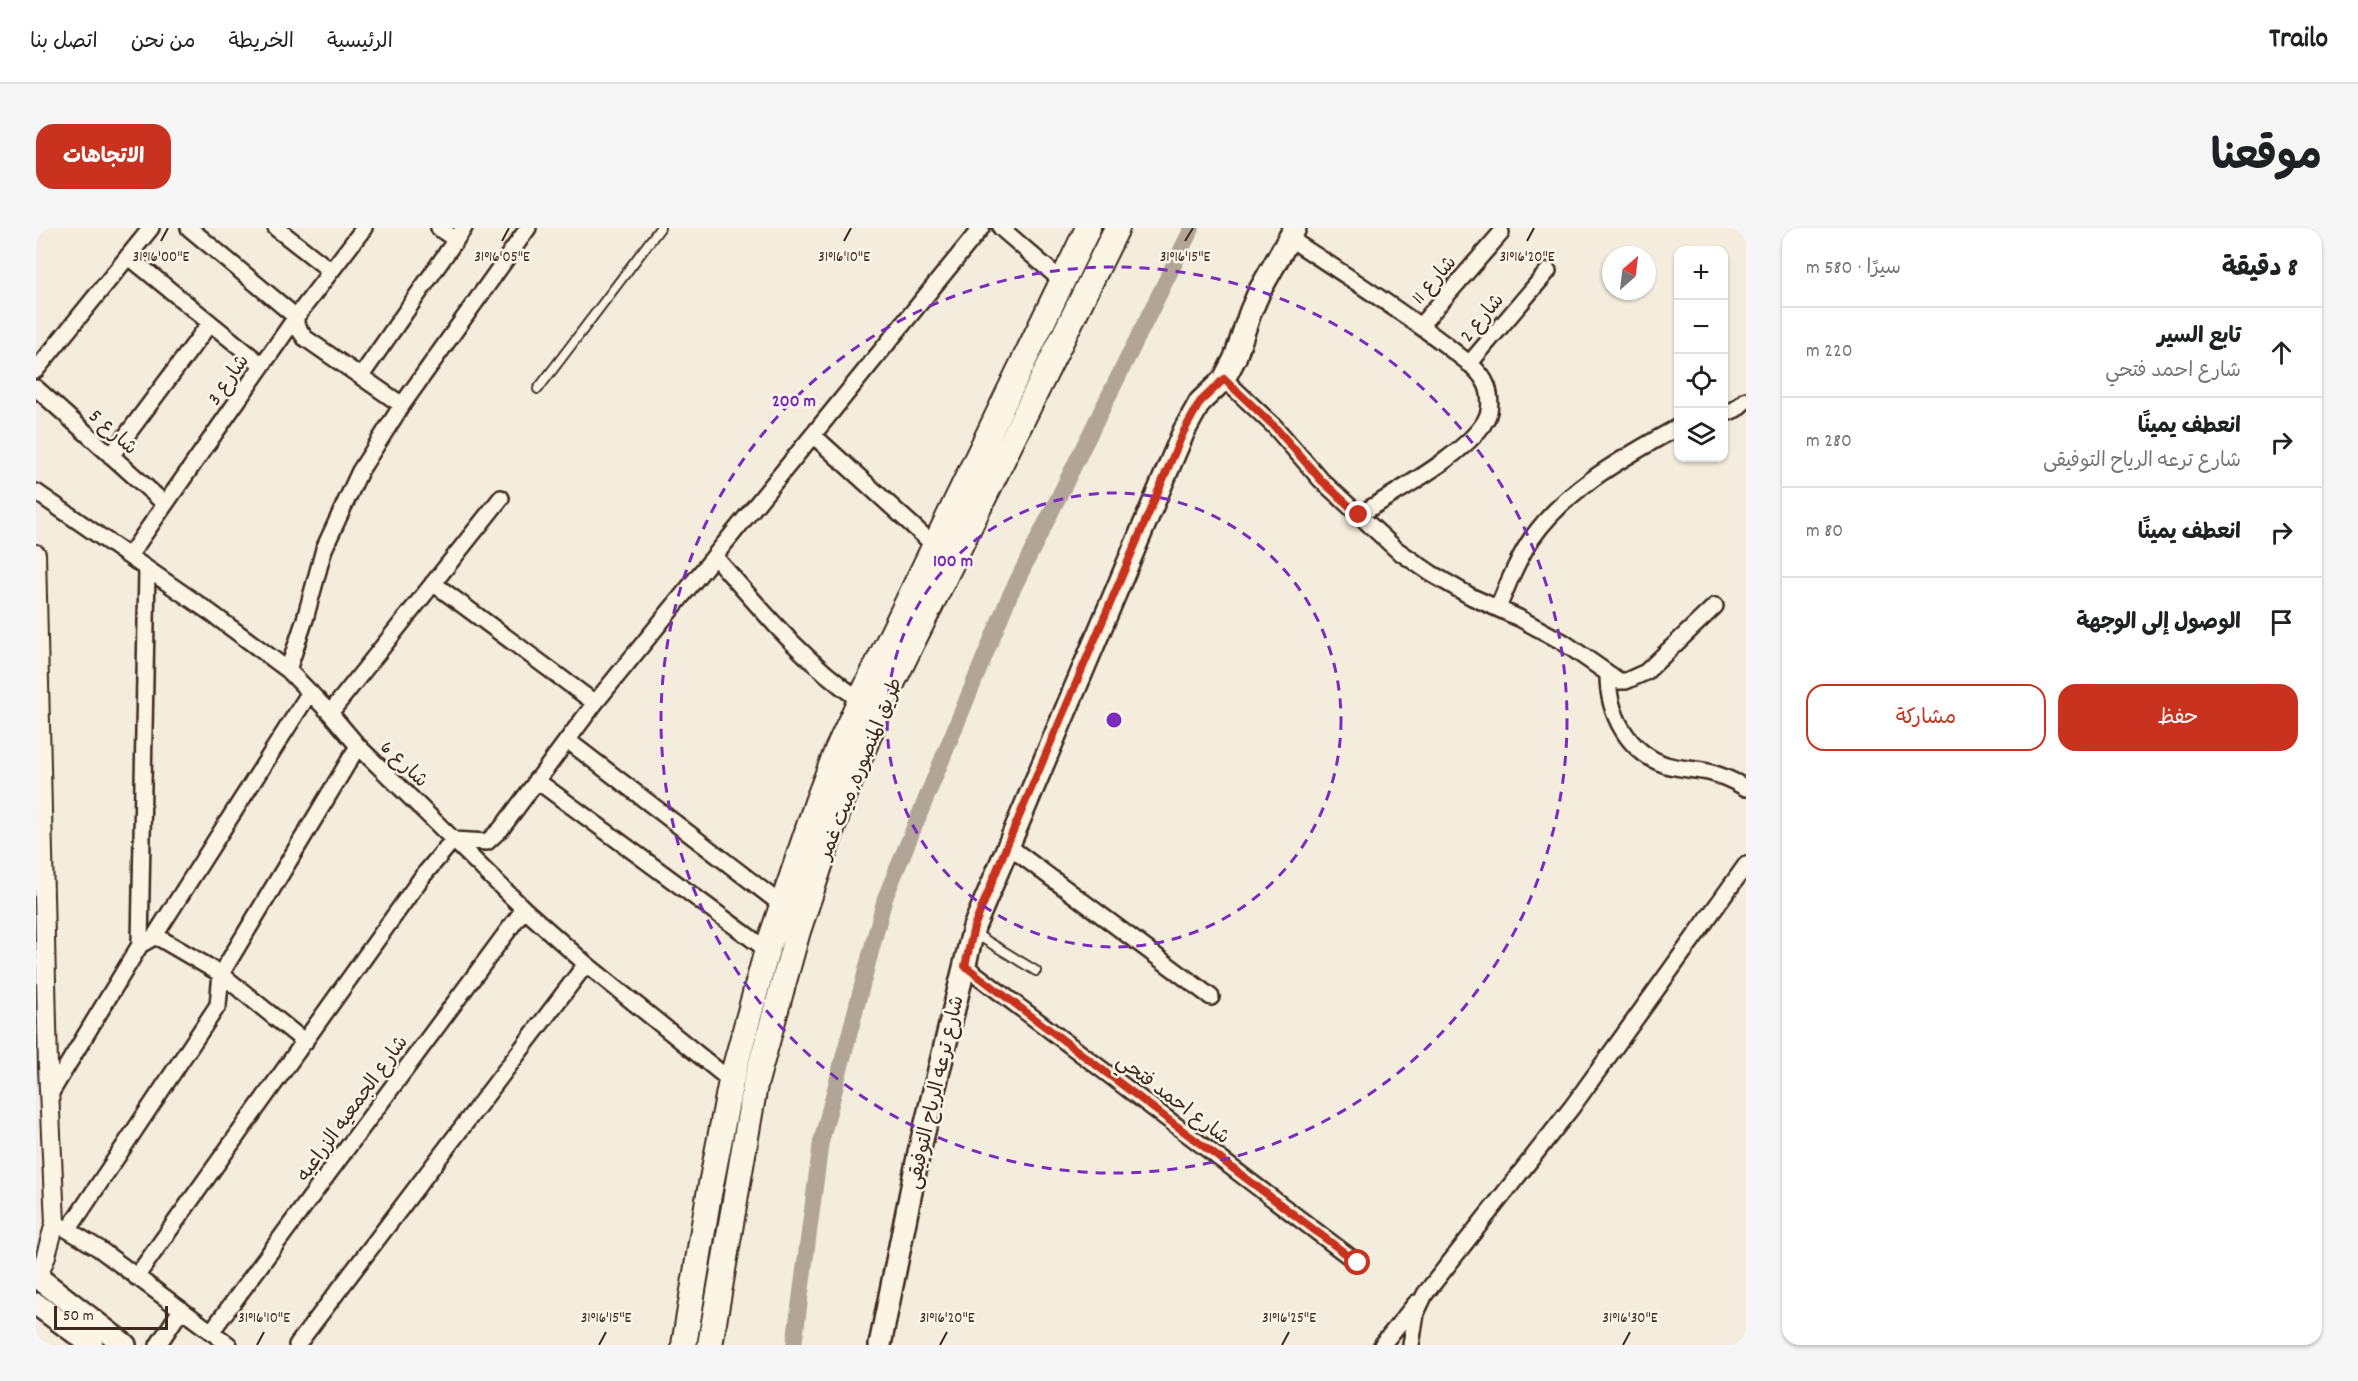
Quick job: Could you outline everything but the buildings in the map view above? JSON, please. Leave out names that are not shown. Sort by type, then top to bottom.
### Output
[{"type":"highway","name":"طريق المنصوره, ميت غمر","points":[[710,1345],[743,1083],[767,950],[782,905],[837,750],[1088,228]]},
{"type":"highway","name":"طريق المنصوره, ميت غمر","points":[[684,1345],[708,1200],[743,1083],[859,757],[912,641],[1117,228]]},
{"type":"main road","name":"شارع ترعه الرياح التوفيقى","points":[[880,1345],[919,1152],[973,932],[1007,845],[1184,431],[1200,402],[1224,379],[1235,358],[1260,290],[1292,233]]},
{"type":"main road","points":[[36,1278],[125,1345]]},
{"type":"main road","points":[[36,1304],[92,1345]]},
{"type":"street","points":[[36,370],[151,228]]},
{"type":"street","points":[[189,228],[296,317],[296,325],[305,338],[402,405]]},
{"type":"street","points":[[276,228],[331,271]]},
{"type":"street","points":[[295,243],[300,228]]},
{"type":"street","name":"شارع 3","points":[[129,556],[296,317],[364,228]]},
{"type":"street","points":[[361,376],[460,234],[439,228]]},
{"type":"street","points":[[288,670],[324,549],[360,471],[402,405],[528,228]]},
{"type":"street","points":[[136,1277],[422,877],[453,840],[487,842],[501,828],[595,703],[981,228]]},
{"type":"street","points":[[1001,228],[1062,281]]},
{"type":"street","name":"شارع 11","points":[[1420,326],[1501,232]]},
{"type":"street","points":[[1292,233],[1420,326],[1469,364],[1486,383],[1489,396],[1488,414],[1479,430],[1448,458],[1359,515]]},
{"type":"street","points":[[128,256],[262,365]]},
{"type":"street","name":"شارع 2","points":[[1469,364],[1548,271]]},
{"type":"street","points":[[111,456],[210,323]]},
{"type":"street","points":[[1224,379],[1274,426],[1321,480],[1397,550],[1472,597],[1563,642],[1619,681],[1626,681],[1646,672],[1715,606]]},
{"type":"street","name":"شارع 5","points":[[36,388],[165,504]]},
{"type":"street","points":[[1728,412],[1746,400]]},
{"type":"street","points":[[1498,608],[1516,566],[1533,538],[1574,493],[1634,452],[1674,429]]},
{"type":"street","points":[[813,435],[935,546]]},
{"type":"street","name":"شارع 6","points":[[36,492],[288,670],[330,712],[358,746],[524,909],[586,964],[743,1083]]},
{"type":"street","points":[[330,712],[501,498]]},
{"type":"street","points":[[36,554],[42,1067],[50,1094],[62,1226]]},
{"type":"street","points":[[715,556],[800,651],[833,681],[860,700]]},
{"type":"street","points":[[147,569],[147,941]]},
{"type":"street","points":[[433,583],[595,703]]},
{"type":"street","points":[[1608,675],[1608,693],[1620,726],[1630,740],[1648,755],[1665,765],[1708,772],[1746,788]]},
{"type":"street","points":[[50,1094],[310,692]]},
{"type":"street","points":[[567,741],[782,905]]},
{"type":"street","points":[[36,1278],[62,1226],[218,1005],[221,974],[358,746]]},
{"type":"street","points":[[536,780],[767,950]]},
{"type":"street","points":[[1007,845],[1211,997]]},
{"type":"street","points":[[1382,1345],[1572,1107],[1746,865]]},
{"type":"street","name":"شارع الجمعيه الزراعيه","points":[[211,1332],[524,909]]},
{"type":"street","points":[[147,941],[161,939],[221,974],[305,1042]]},
{"type":"street","points":[[297,1345],[586,964]]},
{"type":"street","name":"شارع احمد فتحي","points":[[965,966],[1358,1263]]},
{"type":"street","points":[[62,1226],[98,1248],[229,1345]]},
{"type":"street","points":[[1411,1345],[1416,1313],[1425,1294]]},
{"type":"street","points":[[158,1345],[181,1310]]},
{"type":"lane","points":[[538,389],[660,228]]},
{"type":"lane","points":[[973,932],[1036,971]]},
{"type":"waterway","points":[[794,1345],[821,1142],[885,898],[1009,597],[1192,228]]},
{"type":"route","points":[[1358,1263],[965,966],[974,927],[1007,845],[1184,431],[1200,402],[1224,379],[1274,426],[1321,480],[1359,515]]}]
